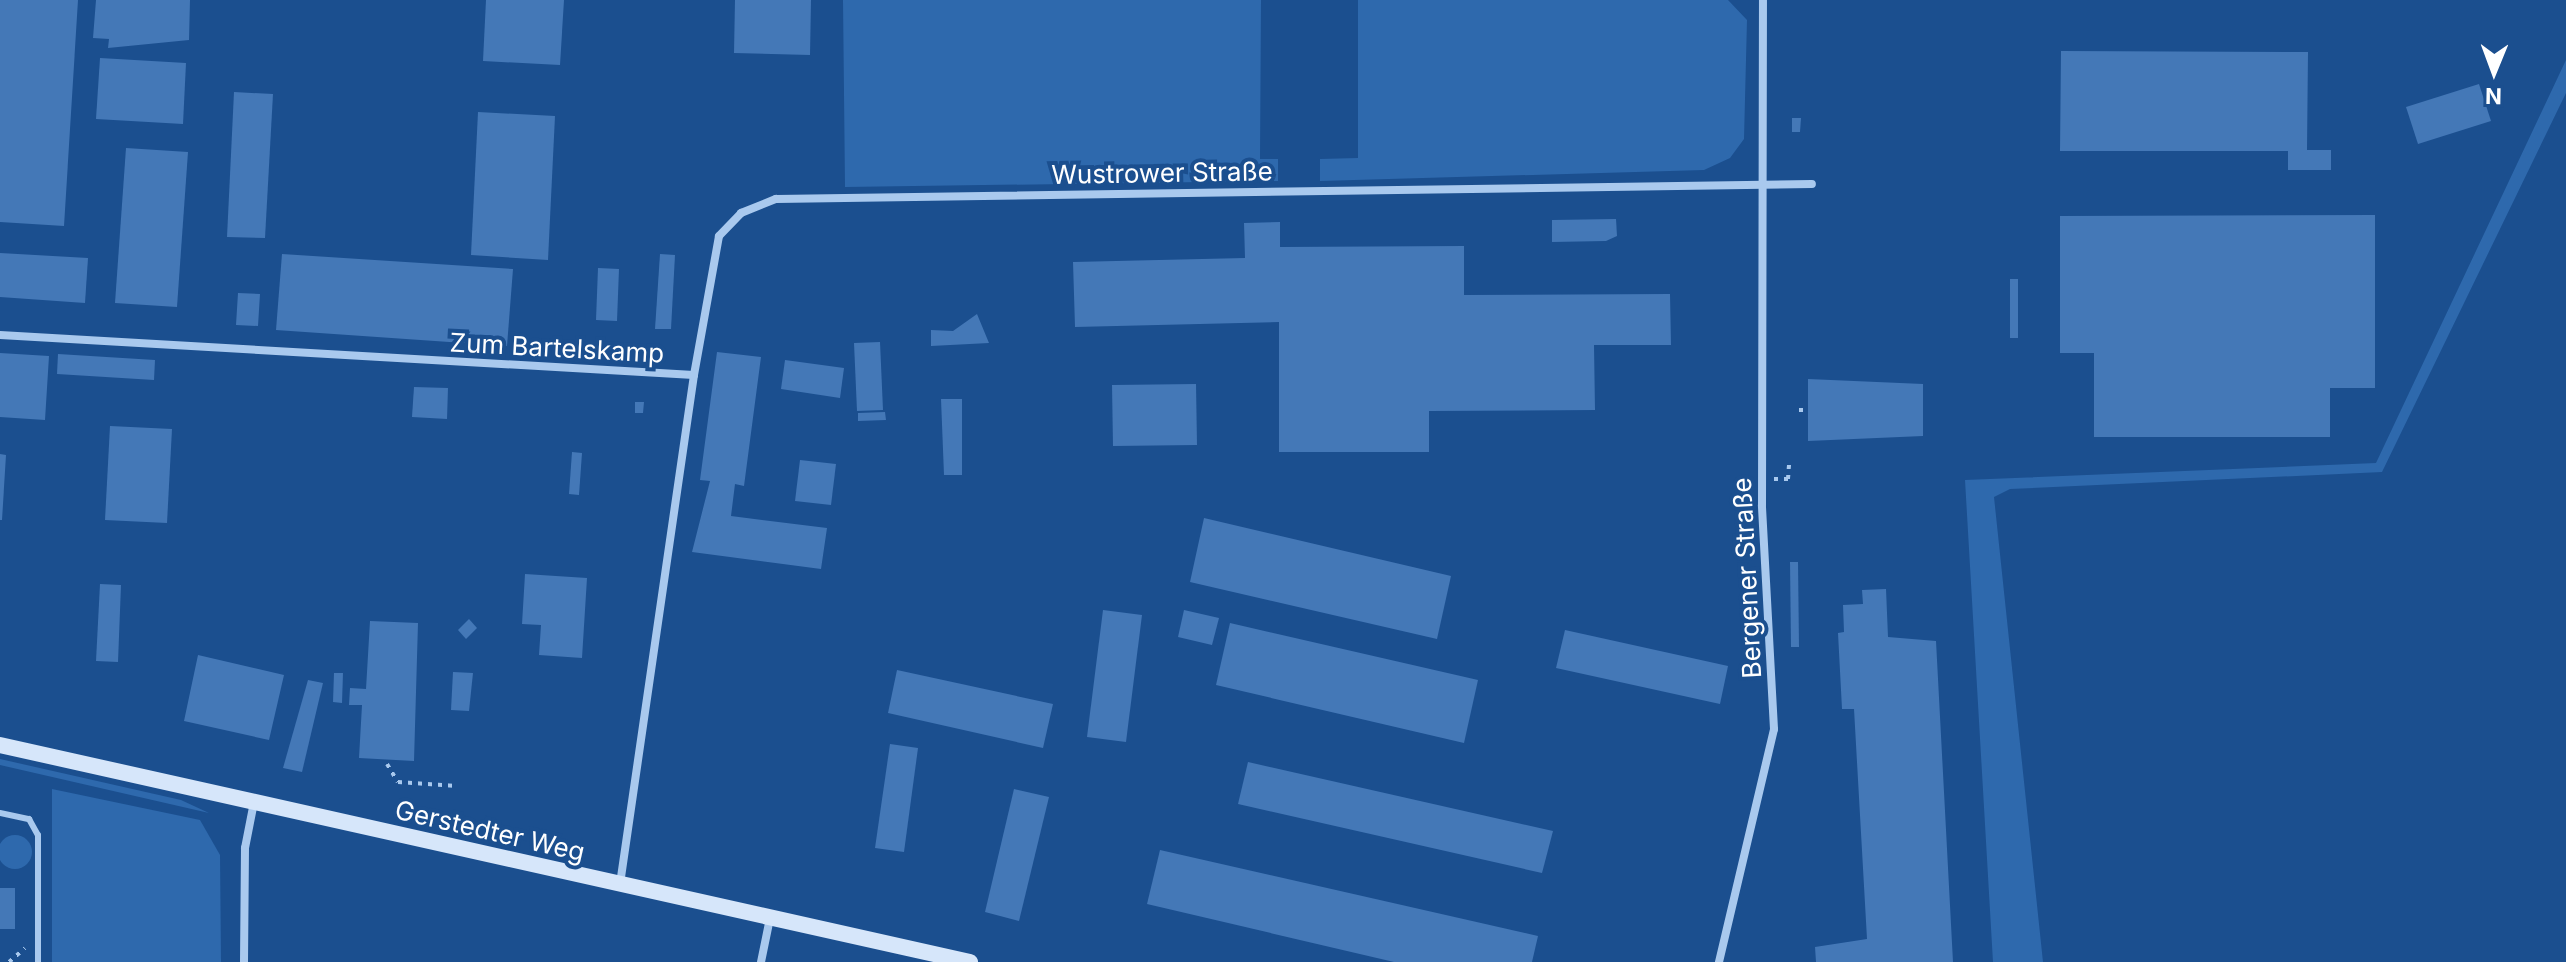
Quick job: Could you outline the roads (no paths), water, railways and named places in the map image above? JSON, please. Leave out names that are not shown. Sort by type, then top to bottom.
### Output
[{"type":"street","name":"Bergener Straße","points":[[1719,962],[1774,729],[1762,505],[1762,1]]},
{"type":"street","name":"Wustrower Straße","points":[[694,375],[719,236],[741,213],[776,199],[1812,184]]},
{"type":"street","name":"Zum Bartelskamp","points":[[0,335],[694,375],[620,885]]},
{"type":"street","name":"Gerstedter Weg","points":[[0,745],[970,962]]},
{"type":"street","points":[[244,962],[245,848],[254,801]]},
{"type":"street","points":[[761,962],[770,918]]},
{"type":"lane","points":[[0,813],[29,819],[38,835],[38,962]]}]
